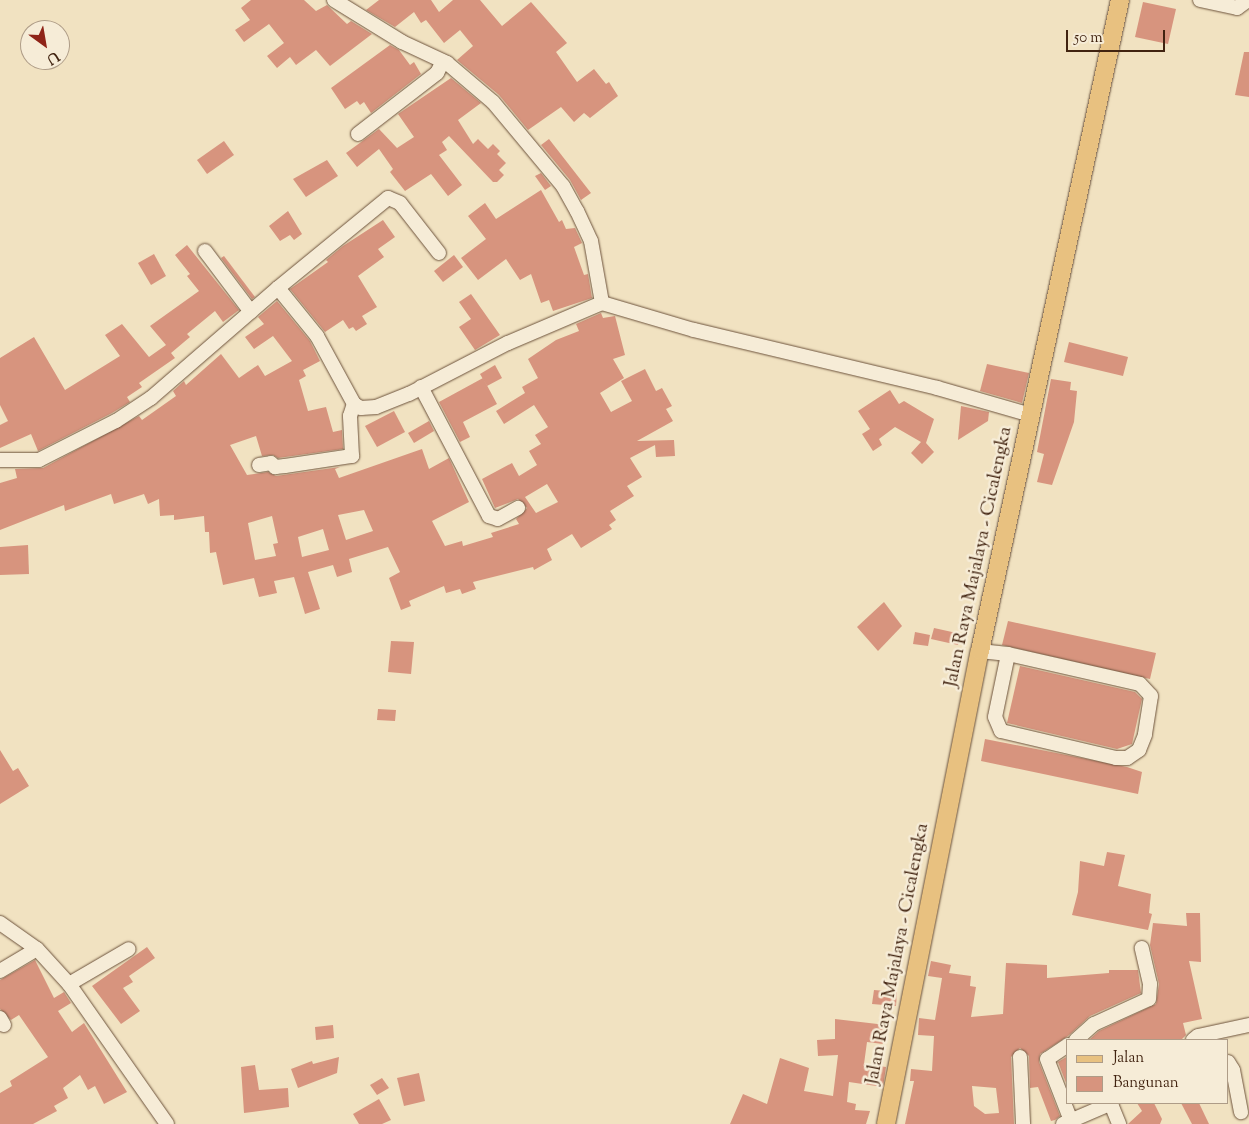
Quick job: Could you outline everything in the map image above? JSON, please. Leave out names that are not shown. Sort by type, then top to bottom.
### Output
[{"type":"main road","name":"Jalan Raya Majalaya - Cicalengka","points":[[886,1124],[980,650],[1120,0]]},
{"type":"street","points":[[334,0],[402,42],[443,61],[476,84],[563,186],[590,241],[602,303]]},
{"type":"street","points":[[1200,0],[1236,8],[1248,0]]},
{"type":"street","points":[[358,134],[438,73],[443,61]]},
{"type":"street","points":[[0,460],[39,460],[116,421],[150,398],[278,288],[388,198],[400,203],[439,253]]},
{"type":"street","points":[[205,251],[251,312]]},
{"type":"street","points":[[278,288],[323,345],[354,404],[366,409],[376,407],[421,387],[508,343],[602,303],[694,330],[937,388],[1031,415]]},
{"type":"street","points":[[421,387],[489,516],[498,518],[518,508]]},
{"type":"street","points":[[259,465],[271,463],[276,467],[352,456],[350,416],[354,404]]},
{"type":"street","points":[[980,650],[1008,654],[1126,680],[1145,687],[1151,696],[1145,735],[1139,750],[1127,758],[1116,758],[1001,731],[995,717],[1008,654]]},
{"type":"street","points":[[0,923],[37,949],[69,984],[167,1124]]},
{"type":"street","points":[[1077,1039],[1094,1024],[1149,999],[1150,984],[1142,948]]},
{"type":"street","points":[[0,971],[37,949]]},
{"type":"street","points":[[69,984],[129,949]]},
{"type":"street","points":[[1194,1039],[1198,1036],[1249,1025]]},
{"type":"street","points":[[1066,1047],[1048,1059],[1067,1122],[1110,1104]]},
{"type":"street","points":[[1020,1057],[1023,1124]]},
{"type":"street","points":[[1229,1064],[1233,1070],[1241,1112]]},
{"type":"street","points":[[1112,1104],[1118,1124]]},
{"type":"building","points":[[251,0],[304,0],[316,11],[327,5],[347,24],[351,21],[372,34],[330,66],[316,50],[296,65],[290,57],[277,68],[267,56],[284,43],[269,24],[244,42],[235,30],[250,20],[241,8]]},
{"type":"building","points":[[379,0],[431,0],[439,12],[453,0],[480,0],[502,26],[531,2],[567,43],[556,52],[577,82],[594,69],[606,84],[609,82],[618,96],[590,118],[584,113],[574,122],[561,107],[528,130],[499,95],[457,60],[473,46],[460,30],[444,43],[426,20],[421,23],[414,12],[395,27],[366,10]]},
{"type":"building","points":[[1143,2],[1176,9],[1168,44],[1135,37]]},
{"type":"building","points":[[390,45],[399,50],[410,65],[414,62],[421,74],[371,113],[364,102],[360,105],[357,101],[345,109],[331,88]]},
{"type":"building","points":[[1244,52],[1249,52],[1249,97],[1235,95]]},
{"type":"building","points":[[451,78],[481,103],[458,120],[473,144],[478,139],[488,149],[493,144],[500,151],[497,154],[506,163],[499,170],[504,175],[497,182],[493,182],[449,136],[442,142],[447,150],[439,155],[462,185],[448,196],[431,174],[405,191],[390,172],[393,169],[379,149],[357,167],[346,153],[379,129],[397,148],[414,137],[398,114]]},
{"type":"building","points":[[549,139],[591,193],[581,200],[570,180],[541,145]]},
{"type":"building","points":[[224,141],[234,155],[207,174],[197,160]]},
{"type":"building","points":[[327,160],[338,176],[306,197],[293,179]]},
{"type":"building","points":[[541,173],[551,186],[545,190],[535,176]]},
{"type":"building","points":[[541,190],[559,222],[562,220],[566,229],[575,228],[582,243],[574,247],[584,275],[588,274],[592,298],[553,311],[549,300],[541,303],[531,274],[520,280],[506,259],[478,280],[461,258],[486,239],[468,216],[485,203],[496,219]]},
{"type":"building","points":[[288,211],[302,234],[294,240],[290,235],[280,241],[269,226]]},
{"type":"building","points":[[383,220],[395,237],[378,249],[384,257],[358,276],[377,307],[362,316],[367,324],[356,331],[353,327],[349,329],[343,320],[325,332],[290,289],[328,262],[326,260],[343,246]]},
{"type":"building","points":[[187,245],[239,310],[223,322],[215,311],[187,334],[190,337],[171,353],[175,358],[139,383],[142,387],[127,397],[130,402],[112,413],[38,451],[31,434],[0,448],[0,425],[8,421],[0,405],[0,358],[34,337],[65,390],[120,356],[105,335],[122,324],[149,357],[166,345],[150,326],[199,291],[187,276],[190,274],[175,255]]},
{"type":"building","points":[[154,254],[166,276],[151,285],[138,263]]},
{"type":"building","points":[[454,255],[463,267],[443,282],[434,271]]},
{"type":"building","points":[[224,256],[255,297],[252,299],[221,258]]},
{"type":"building","points":[[471,294],[500,335],[475,350],[459,327],[471,319],[459,302]]},
{"type":"building","points":[[277,301],[310,341],[320,361],[303,370],[306,376],[299,380],[308,411],[326,407],[333,432],[342,430],[343,449],[278,458],[273,455],[262,456],[256,436],[230,445],[247,475],[268,472],[276,476],[340,467],[335,469],[339,478],[422,449],[429,469],[449,458],[469,502],[432,521],[445,546],[462,541],[463,546],[493,537],[491,533],[519,524],[516,519],[527,508],[518,499],[495,508],[482,479],[512,463],[519,476],[537,465],[529,451],[541,444],[535,435],[548,427],[534,405],[504,424],[496,411],[525,393],[522,387],[538,378],[528,359],[556,340],[579,331],[576,324],[601,313],[603,318],[615,316],[625,355],[613,359],[624,378],[600,393],[611,412],[632,401],[621,381],[645,369],[656,391],[662,388],[672,406],[666,409],[673,421],[637,441],[674,440],[675,456],[656,457],[655,445],[630,458],[642,477],[627,486],[634,496],[610,511],[616,520],[609,525],[612,529],[581,548],[572,534],[547,549],[552,560],[534,570],[533,567],[473,582],[476,589],[462,594],[460,589],[446,593],[444,586],[409,601],[411,606],[401,610],[389,578],[400,572],[388,547],[349,559],[352,572],[337,577],[333,565],[308,572],[320,609],[305,614],[294,577],[274,581],[277,593],[259,597],[254,578],[223,585],[216,552],[210,553],[209,532],[205,532],[204,516],[174,520],[174,515],[160,516],[159,499],[148,504],[144,494],[114,504],[111,494],[65,511],[64,505],[0,530],[0,483],[17,478],[15,469],[43,468],[139,416],[142,420],[176,396],[173,391],[184,381],[186,385],[221,354],[239,378],[258,365],[265,376],[292,361],[273,336],[254,349],[245,337],[264,324],[258,317]],"holes":[[[547,484],[558,502],[536,513],[525,497]],[[364,510],[373,531],[346,540],[338,515]],[[272,516],[278,543],[273,544],[276,556],[255,560],[248,523]],[[323,529],[329,550],[302,557],[298,537]]]},
{"type":"building","points":[[1069,342],[1128,357],[1123,376],[1064,362]]},
{"type":"building","points":[[987,364],[1029,373],[1022,403],[980,391]]},
{"type":"building","points":[[495,365],[502,378],[487,386],[480,374]]},
{"type":"building","points":[[483,378],[497,404],[463,422],[470,437],[460,442],[439,402]]},
{"type":"building","points":[[1051,379],[1071,382],[1070,390],[1077,391],[1074,422],[1052,485],[1037,482],[1044,454],[1037,452]]},
{"type":"building","points":[[890,390],[899,404],[904,401],[934,419],[926,443],[934,452],[922,464],[911,453],[921,442],[895,427],[879,439],[882,445],[873,451],[862,434],[870,429],[858,411]]},
{"type":"building","points":[[961,406],[989,412],[988,421],[958,440]]},
{"type":"building","points":[[394,411],[405,432],[377,447],[365,426]]},
{"type":"building","points":[[429,421],[434,431],[414,443],[408,433]]},
{"type":"building","points":[[28,545],[29,574],[0,575],[0,547]]},
{"type":"building","points":[[884,602],[902,626],[878,651],[857,627]]},
{"type":"building","points":[[1008,621],[1156,653],[1150,679],[1002,645]]},
{"type":"building","points":[[934,628],[961,634],[958,645],[931,639]]},
{"type":"building","points":[[915,632],[930,635],[928,646],[913,644]]},
{"type":"building","points":[[391,641],[414,642],[411,674],[388,672]]},
{"type":"building","points":[[1020,666],[1135,692],[1142,699],[1132,744],[1117,749],[1007,723]]},
{"type":"building","points":[[378,709],[396,710],[395,721],[377,720]]},
{"type":"building","points":[[985,739],[1127,767],[1142,772],[1138,794],[981,761]]},
{"type":"building","points":[[0,750],[13,771],[18,768],[29,786],[0,804]]},
{"type":"building","points":[[1107,852],[1125,855],[1118,886],[1151,894],[1149,913],[1152,914],[1148,930],[1072,915],[1078,892],[1080,861],[1104,866]]},
{"type":"building","points":[[1186,913],[1200,913],[1201,962],[1189,961],[1202,1019],[1183,1023],[1186,1035],[1182,1039],[1090,1039],[1099,1031],[1156,1004],[1159,984],[1150,945],[1153,923],[1187,926]]},
{"type":"building","points":[[147,947],[155,958],[129,976],[133,982],[123,988],[140,1011],[121,1024],[92,986]]},
{"type":"building","points":[[35,960],[54,998],[64,992],[71,1003],[58,1011],[72,1032],[84,1023],[127,1092],[104,1104],[95,1086],[88,1090],[80,1075],[63,1088],[68,1098],[54,1106],[57,1111],[33,1124],[0,1124],[0,1093],[12,1086],[10,1081],[48,1057],[19,1015],[11,1020],[0,1009],[0,980]]},
{"type":"building","points":[[931,961],[951,965],[949,973],[971,976],[970,986],[976,987],[971,1017],[1003,1014],[1006,963],[1047,965],[1047,978],[1109,973],[1109,970],[1138,970],[1141,993],[1090,1016],[1068,1036],[1040,1054],[1039,1062],[1060,1116],[1055,1120],[1051,1121],[1038,1087],[1030,1088],[1029,1056],[1020,1048],[1011,1057],[1014,1124],[905,1124],[914,1081],[910,1081],[911,1069],[932,1071],[934,1036],[918,1035],[919,1018],[935,1020],[942,978],[928,976]],"holes":[[[972,1086],[996,1088],[999,1113],[985,1114],[974,1106]]]},
{"type":"building","points":[[874,990],[897,992],[896,1006],[872,1004]]},
{"type":"building","points":[[835,1019],[886,1025],[883,1044],[867,1042],[864,1064],[886,1067],[883,1087],[849,1082],[847,1102],[856,1104],[855,1110],[870,1111],[866,1124],[730,1124],[743,1094],[767,1104],[780,1058],[809,1068],[804,1091],[833,1096],[838,1055],[818,1056],[817,1040],[835,1039]]},
{"type":"building","points":[[333,1025],[334,1038],[316,1040],[315,1027]]},
{"type":"building","points":[[339,1057],[337,1073],[298,1088],[291,1069],[312,1061],[313,1064]]},
{"type":"building","points":[[1066,1057],[1066,1083],[1058,1062]]},
{"type":"building","points":[[255,1065],[259,1090],[288,1088],[289,1107],[244,1113],[241,1067]]},
{"type":"building","points":[[419,1073],[425,1101],[404,1106],[397,1078]]},
{"type":"building","points":[[382,1078],[389,1088],[377,1095],[370,1085]]},
{"type":"building","points":[[379,1099],[391,1120],[382,1124],[359,1124],[353,1114]]},
{"type":"building","points":[[1138,1104],[1154,1104],[1162,1119],[1160,1124],[1128,1124],[1142,1111]]},
{"type":"building","points":[[1182,1104],[1199,1104],[1209,1124],[1192,1124]]}]
